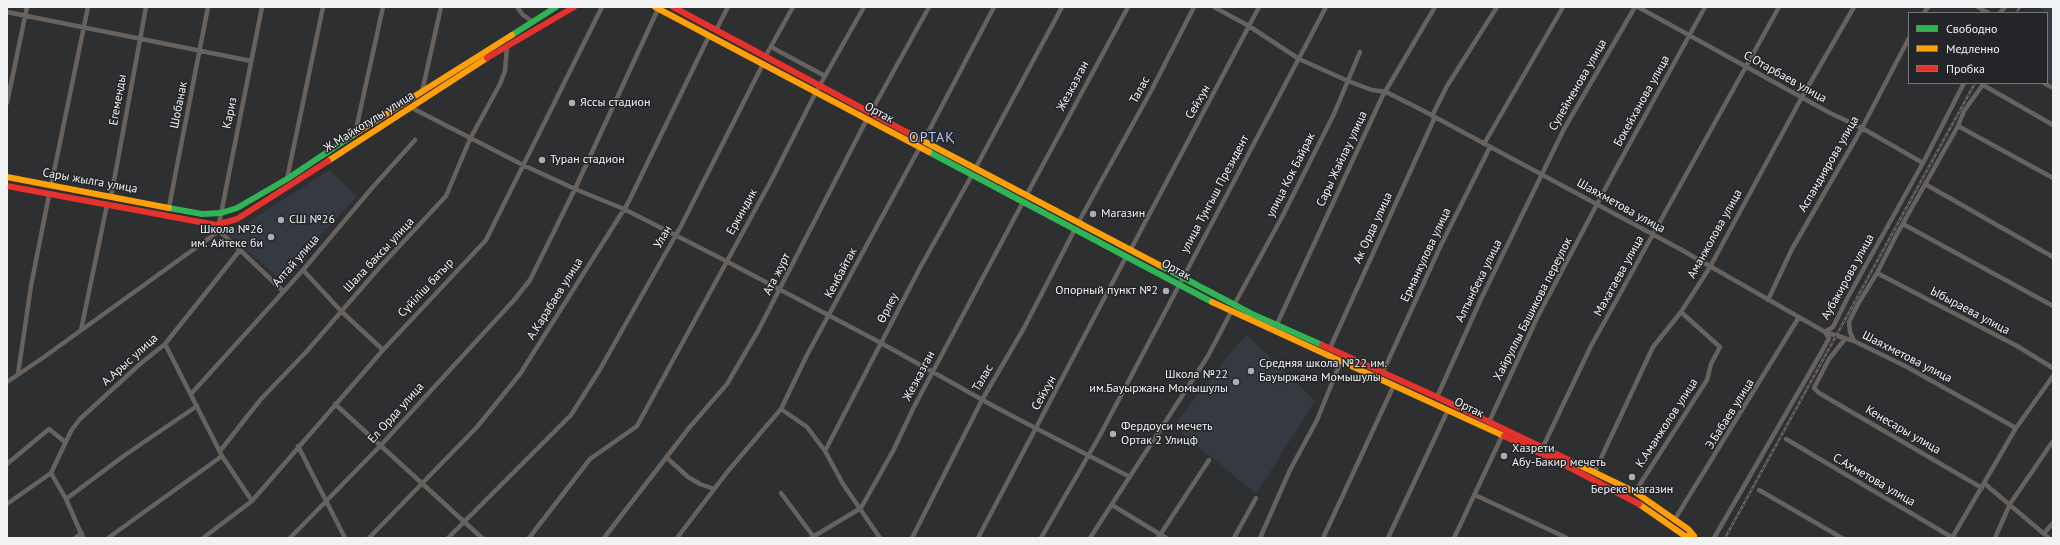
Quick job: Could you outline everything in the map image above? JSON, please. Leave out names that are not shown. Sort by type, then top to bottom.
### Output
[{"type":"street","points":[[7,103],[27,7]]},
{"type":"street","points":[[51,186],[88,7]]},
{"type":"street","name":"Егеменды","points":[[111,196],[146,7]]},
{"type":"street","name":"Шобанак","points":[[169,207],[208,7]]},
{"type":"street","name":"Кариз","points":[[219,224],[262,7]]},
{"type":"street","points":[[287,179],[323,7]]},
{"type":"street","points":[[355,134],[383,7]]},
{"type":"street","points":[[422,92],[441,7]]},
{"type":"street","points":[[517,7],[523,15],[533,22]]},
{"type":"street","name":"Ж.Майкотулы улица","points":[[169,207],[202,214],[221,213],[237,208],[287,179],[355,134],[556,7]]},
{"type":"street","name":"Ж.Майкотулы улица","points":[[167,216],[219,224],[238,219],[412,108],[456,78],[574,7]]},
{"type":"street","name":"Сүйіліш батыр","points":[[203,538],[252,501],[298,446],[383,350],[486,240],[602,7]]},
{"type":"street","name":"Ортак","points":[[673,7],[975,168],[1024,199],[1126,257],[1383,372],[1595,472],[1635,492],[1688,529],[1694,537]]},
{"type":"street","points":[[716,30],[728,7]]},
{"type":"street","points":[[765,57],[793,7]]},
{"type":"street","name":"Еркиндик","points":[[529,538],[590,459],[638,426],[726,261],[773,177],[816,92],[864,7]]},
{"type":"street","points":[[871,112],[929,7]]},
{"type":"street","points":[[924,140],[994,7]]},
{"type":"street","points":[[975,168],[1062,7]]},
{"type":"street","name":"Жезказган","points":[[860,508],[1128,7]]},
{"type":"street","name":"Талас","points":[[1078,223],[1151,91],[1194,7]]},
{"type":"street","name":"Шаяхметова улица","points":[[1214,7],[1249,26],[1299,59],[1348,81],[1372,90],[1386,92],[1542,174],[1825,332],[1854,341],[1920,374],[2016,428]]},
{"type":"street","name":"Сейхун","points":[[1131,249],[1182,150],[1220,84],[1259,7]]},
{"type":"street","name":"улица Тунгыш Президент","points":[[1041,538],[1134,371],[1180,281],[1326,7]]},
{"type":"street","name":"Сары Жайлау улица","points":[[1277,324],[1358,148],[1386,92],[1435,7]]},
{"type":"street","name":"Ак Орда улица","points":[[1330,348],[1447,86],[1497,7]]},
{"type":"street","points":[[1484,144],[1563,7]]},
{"type":"street","name":"С.Отарбаев улица","points":[[1636,7],[1862,128],[1923,163]]},
{"type":"street","name":"Сулейменова улица","points":[[1542,174],[1564,129],[1636,7]]},
{"type":"street","name":"Бокейханова улица","points":[[1597,205],[1705,7]]},
{"type":"street","name":"Махатаева улица","points":[[1540,454],[1591,346],[1779,7]]},
{"type":"street","name":"Аманжолова улица","points":[[1595,472],[1653,347],[1681,312],[1710,267],[1802,97],[1854,7]]},
{"type":"street","name":"Ортак","points":[[656,8],[972,175],[1078,223],[1131,249],[1231,312],[1394,385],[1540,454],[1632,499],[1685,536],[1694,537]]},
{"type":"street","name":"Ел Орда улица","points":[[290,538],[381,445],[530,280],[575,189],[656,8]]},
{"type":"street","points":[[7,12],[251,61]]},
{"type":"street","name":"А.Карабаев улица","points":[[369,538],[477,427],[520,374],[624,209],[709,36]]},
{"type":"street","name":"Аспандиярова улица","points":[[1768,300],[1792,249],[1862,128],[1908,40]]},
{"type":"street","name":"Шала баксы улица","points":[[108,538],[221,453],[261,399],[307,351],[341,311],[446,196],[470,139],[503,78],[507,60],[507,46]]},
{"type":"street","points":[[771,47],[825,76]]},
{"type":"street","name":"улица Кок Байрак","points":[[1234,305],[1282,217],[1348,81],[1360,52]]},
{"type":"street","name":"Улан","points":[[448,538],[571,415],[599,371],[676,235],[763,64]]},
{"type":"street","points":[[452,73],[456,78]]},
{"type":"street","name":"Аубакирова улица","points":[[1714,538],[1821,353],[1829,338],[1825,332],[1833,327],[1848,297],[1923,163],[1963,84]]},
{"type":"street","points":[[1854,341],[1850,332],[1849,322],[1858,304],[1877,273],[1958,126],[1964,111],[1983,84],[2053,125]]},
{"type":"street","points":[[412,108],[523,165],[575,189],[624,209],[676,235],[828,317],[881,343],[982,400],[1130,477]]},
{"type":"street","name":"Ата журт","points":[[604,538],[689,428],[727,384],[780,290],[867,119]]},
{"type":"street","points":[[1958,126],[2053,178]]},
{"type":"street","name":"Алтай улица","points":[[191,394],[283,291],[304,270],[372,188],[415,140]]},
{"type":"street","name":"Кенбайтак","points":[[677,538],[728,471],[781,409],[807,355],[920,147]]},
{"type":"street","name":"Ерманкулова улица","points":[[1383,372],[1441,245],[1490,147]]},
{"type":"street","name":"Алтынбека улица","points":[[1437,397],[1478,306],[1542,174]]},
{"type":"street","name":"Өрлеу","points":[[825,451],[881,343],[972,175]]},
{"type":"street","name":"Сары жылга улица","points":[[7,177],[169,207]]},
{"type":"street","points":[[1925,184],[2053,257]]},
{"type":"street","name":"Сары жылга улица","points":[[7,186],[167,216]]},
{"type":"street","points":[[18,374],[31,286],[49,195]]},
{"type":"street","points":[[81,330],[107,205]]},
{"type":"street","name":"Хайруллы Башикова переулок","points":[[1489,422],[1538,316],[1597,205]]},
{"type":"street","points":[[219,224],[219,231],[283,291]]},
{"type":"street","points":[[1903,224],[2053,306]]},
{"type":"street","name":"Талас","points":[[912,538],[982,400],[1024,328],[1075,229]]},
{"type":"street","points":[[7,382],[219,231]]},
{"type":"street","name":"А.Арыс улица","points":[[51,473],[65,442],[80,420],[140,364],[165,344],[240,250]]},
{"type":"street","name":"Сейхун","points":[[978,538],[1126,257]]},
{"type":"street","points":[[304,270],[341,311],[383,350]]},
{"type":"street","name":"Ыбыраева улица","points":[[1877,273],[2017,346],[2053,368]]},
{"type":"street","points":[[1090,538],[1208,356],[1231,312]]},
{"type":"street","name":"К.Аманжолов улица","points":[[1635,492],[1707,380],[1710,364],[1720,348],[1681,312]]},
{"type":"street","name":"Э.Бабаев улица","points":[[1675,520],[1799,317]]},
{"type":"street","name":"Кенесары улица","points":[[1845,339],[1830,359],[1814,388],[1819,393],[1983,486],[2010,504],[2049,538]]},
{"type":"street","points":[[165,344],[221,453],[252,501]]},
{"type":"street","points":[[1260,538],[1290,470],[1317,420],[1341,361]]},
{"type":"street","points":[[1952,538],[2016,428],[2053,376]]},
{"type":"street","points":[[1323,538],[1394,385]]},
{"type":"street","points":[[336,404],[482,538]]},
{"type":"street","points":[[66,499],[125,455],[197,406]]},
{"type":"street","points":[[781,409],[808,427],[825,451],[843,484],[860,508],[864,517],[880,538]]},
{"type":"street","points":[[1388,538],[1448,410]]},
{"type":"street","points":[[7,464],[49,429],[65,442]]},
{"type":"street","points":[[1454,538],[1502,436]]},
{"type":"street","name":"С.Ахметова улица","points":[[1786,439],[1952,538]]},
{"type":"street","points":[[1995,538],[2010,504],[2053,441]]},
{"type":"street","points":[[298,446],[345,538]]},
{"type":"street","points":[[666,457],[688,477],[700,484],[714,489]]},
{"type":"street","points":[[1159,536],[1209,460]]},
{"type":"street","points":[[7,504],[51,473],[66,499],[82,536],[75,538]]},
{"type":"street","points":[[1759,490],[1842,538]]},
{"type":"street","points":[[781,493],[812,537],[860,508]]},
{"type":"street","points":[[1474,495],[1567,538]]},
{"type":"street","points":[[1234,538],[1256,498]]},
{"type":"street","points":[[1112,505],[1159,536],[1166,538]]},
{"type":"street","points":[[2044,533],[2053,523]]},
{"type":"shaded area","points":[[2044,7],[2053,7],[2053,84],[2048,82],[2048,12],[2042,12]]},
{"type":"shaded area","points":[[329,170],[357,196],[280,279],[228,235]]},
{"type":"shaded area","points":[[1247,335],[1315,401],[1256,494],[1173,426],[1237,345]]},
{"type":"railway","points":[[2017,12],[2020,7]]},
{"type":"railway","points":[[1725,538],[1974,84]]},
{"type":"traffic: fast","points":[[512,35],[556,7]]},
{"type":"traffic: fast","points":[[169,208],[202,214],[221,213],[237,208],[287,179],[353,135]]},
{"type":"traffic: fast","points":[[929,152],[1212,302]]},
{"type":"traffic: fast","points":[[1161,266],[1252,314],[1322,345]]},
{"type":"traffic: slow","points":[[655,7],[929,152]]},
{"type":"traffic: slow","points":[[353,135],[512,35]]},
{"type":"traffic: slow","points":[[328,161],[487,58]]},
{"type":"traffic: slow","points":[[910,134],[1161,266]]},
{"type":"traffic: slow","points":[[7,177],[169,208]]},
{"type":"traffic: slow","points":[[1212,302],[1504,436]]},
{"type":"traffic: slow","points":[[1575,463],[1635,492],[1688,529],[1694,536]]},
{"type":"traffic: slow","points":[[1639,504],[1685,536],[1694,536]]},
{"type":"traffic: jam","points":[[487,58],[574,7]]},
{"type":"traffic: jam","points":[[673,7],[910,134]]},
{"type":"traffic: jam","points":[[7,186],[216,225],[237,219],[328,161]]},
{"type":"traffic: jam","points":[[1322,345],[1437,397],[1575,463]]},
{"type":"traffic: jam","points":[[1504,436],[1565,465],[1639,504]]},
{"type":"place","name":"Яссы стадион","points":[[572,103]]},
{"type":"place","name":"Туран стадион","points":[[542,160]]},
{"type":"place","name":"Магазин","points":[[1093,214]]},
{"type":"place","name":"СШ №26","points":[[281,220]]},
{"type":"place","name":"Школа №26 им. Айтеке би","points":[[271,237]]},
{"type":"place","name":"Опорный пункт №2","points":[[1166,291]]},
{"type":"place","name":"Средняя школа №22 им. Бауыржана Момышулы","points":[[1251,371]]},
{"type":"place","name":"Школа №22 им.Бауыржана Момышулы","points":[[1236,382]]},
{"type":"place","name":"Фердоуси мечеть Ортак 2 Улицф","points":[[1113,434]]},
{"type":"place","name":"Хазрети Абу-Бакир мечеть","points":[[1504,456]]},
{"type":"place","name":"Береке магазин","points":[[1632,477]]},
{"type":"district","name":"ОРТАҚ","points":[[932,138]]}]
